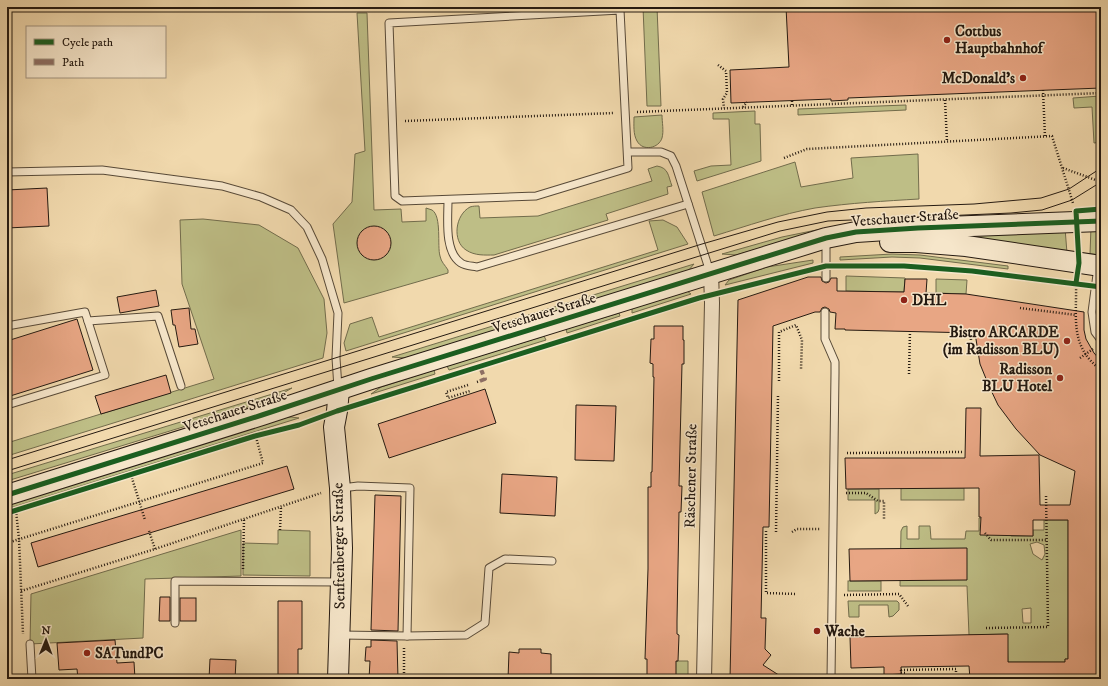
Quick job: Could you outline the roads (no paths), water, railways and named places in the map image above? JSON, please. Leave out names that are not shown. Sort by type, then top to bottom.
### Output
[{"type":"street","name":"Vetschauer Straße","points":[[12,503],[125,458],[798,246],[826,241],[856,232],[1101,221]]},
{"type":"street","name":"Vetschauer Straße","points":[[826,241],[916,242],[959,246],[1100,266]]},
{"type":"street","name":"Räschener Straße","points":[[704,679],[712,311],[711,273]]},
{"type":"street","name":"Senftenberger Straße","points":[[338,679],[342,548],[331,490],[334,427],[339,390]]},
{"type":"lane","points":[[620,10],[628,168],[536,196],[448,200],[402,201],[395,196],[389,23],[620,10]]},
{"type":"lane","points":[[628,152],[661,152],[671,156],[676,166],[711,273]]},
{"type":"lane","points":[[7,172],[102,170],[222,186],[261,197],[291,210],[307,227],[322,259],[338,313],[336,358],[339,390]]},
{"type":"lane","points":[[448,200],[449,242],[453,256],[462,264],[477,267],[688,204]]},
{"type":"lane","points":[[826,241],[826,278]]},
{"type":"lane","points":[[1100,266],[1092,312],[1095,332],[1101,340]]},
{"type":"lane","points":[[7,326],[85,312],[105,374],[7,405]]},
{"type":"lane","points":[[825,312],[825,339],[834,362],[836,373],[831,679]]},
{"type":"lane","points":[[88,321],[158,316],[181,386]]},
{"type":"lane","points":[[331,490],[358,486],[410,488],[406,640]]},
{"type":"lane","points":[[340,635],[406,640],[466,635],[485,623],[489,568],[505,560],[552,561]]},
{"type":"lane","points":[[174,623],[175,581],[341,582]]},
{"type":"lane","points":[[30,644],[32,679]]},
{"type":"tram line","points":[[7,460],[702,244],[778,222],[827,212],[866,208],[974,204],[1041,198],[1069,189],[1101,168]]},
{"type":"tram line","points":[[7,471],[780,231],[828,221],[1011,213],[1042,210],[1072,200],[1101,182]]},
{"type":"place","name":"Cottbus Hauptbahnhof","points":[[947,40]]},
{"type":"place","name":"McDonald's","points":[[1023,78]]},
{"type":"place","name":"DHL","points":[[904,300]]},
{"type":"place","name":"Bistro ARCARDE (im Radisson BLU)","points":[[1067,341]]},
{"type":"place","name":"Radisson BLU Hotel","points":[[1060,378]]},
{"type":"place","name":"Wache","points":[[817,631]]},
{"type":"place","name":"SATundPC","points":[[87,653]]}]
